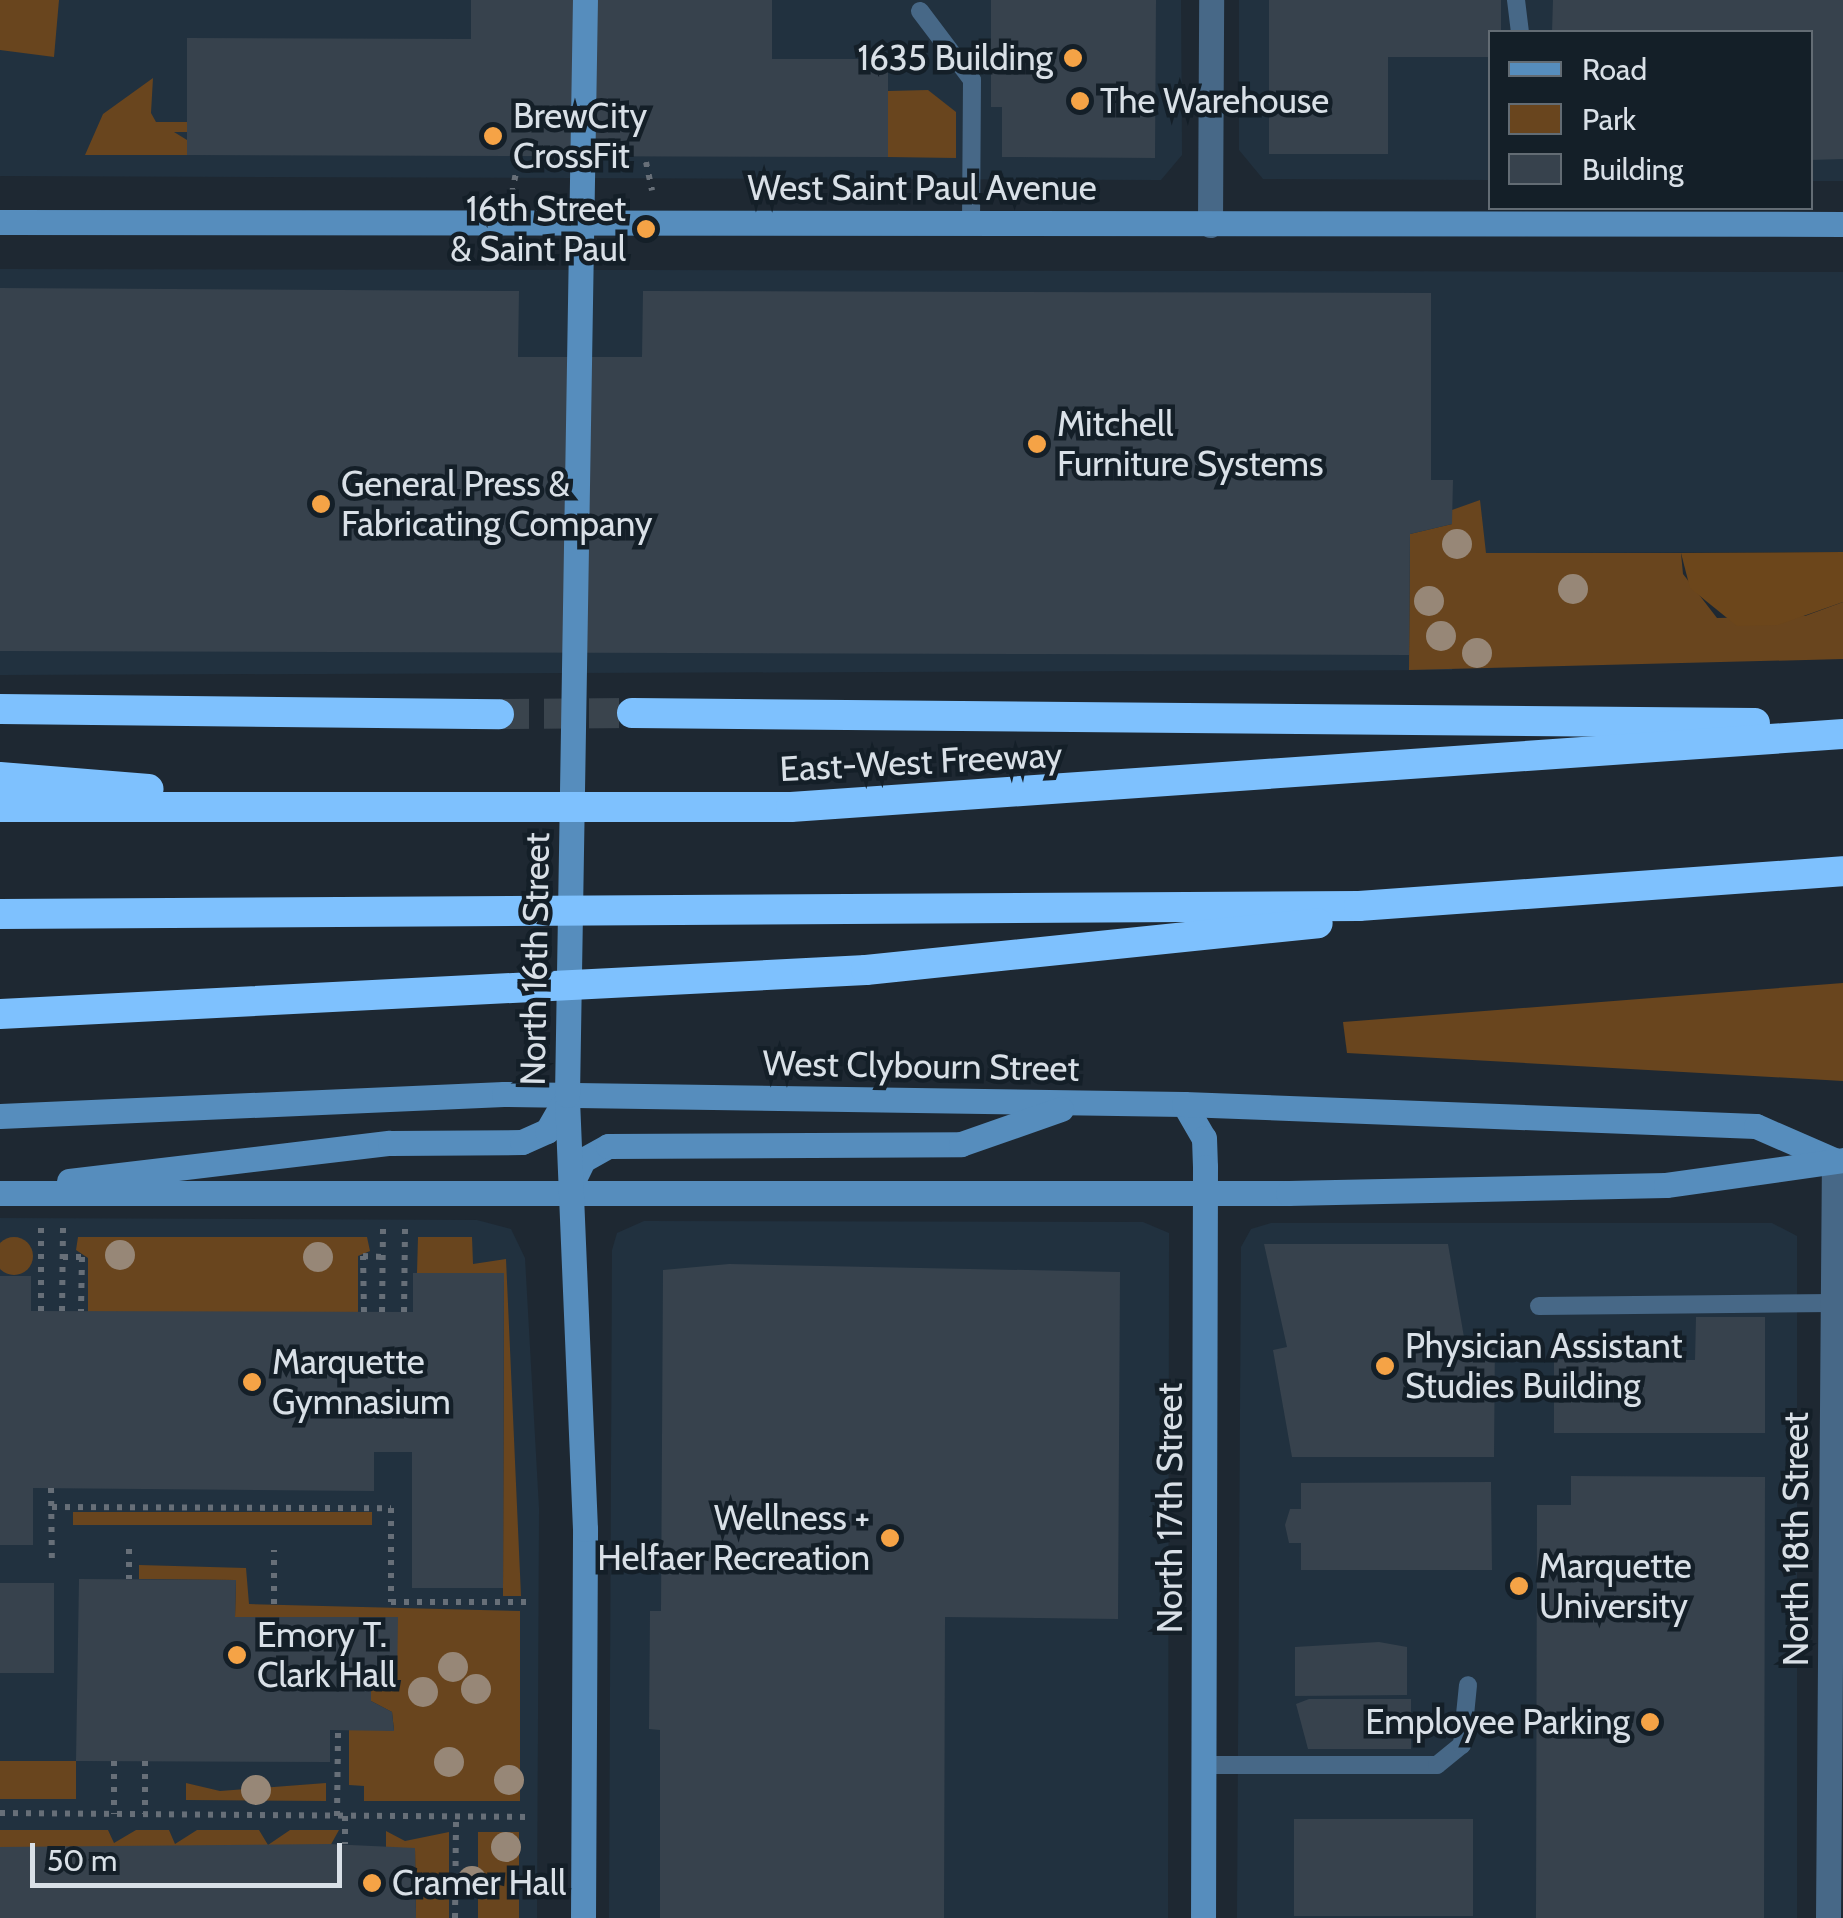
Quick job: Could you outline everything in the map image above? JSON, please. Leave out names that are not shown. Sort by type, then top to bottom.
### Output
[{"type":"highway","points":[[0,709],[499,714]]},
{"type":"highway","points":[[632,713],[1843,726]]},
{"type":"highway","name":"East-West Freeway","points":[[0,807],[967,800],[1843,734]]},
{"type":"highway","points":[[0,777],[366,806]]},
{"type":"highway","points":[[0,1014],[970,963],[1550,896],[1843,871]]},
{"type":"highway","points":[[0,914],[973,911],[1550,896]]},
{"type":"street","name":"North 16th Street","points":[[583,1918],[585,1530],[567,1095],[585,0]]},
{"type":"street","points":[[1210,224],[1211,0]]},
{"type":"street","name":"West Saint Paul Avenue","points":[[0,222],[1210,224],[1540,216],[1843,224]]},
{"type":"street","points":[[0,1193],[390,1143],[522,1142],[556,1122],[567,1095]]},
{"type":"street","name":"West Clybourn Street","points":[[0,1116],[567,1095],[1184,1104],[1756,1126],[1839,1160]]},
{"type":"street","points":[[569,1192],[583,1160],[608,1146],[961,1144],[1076,1104]]},
{"type":"street","name":"North 17th Street","points":[[1184,1104],[1204,1138],[1203,1918]]},
{"type":"street","points":[[0,1193],[1205,1194],[1666,1185],[1839,1160]]},
{"type":"street","name":"North 18th Street","points":[[1828,1918],[1832,1302],[1839,1160]]},
{"type":"lane","points":[[1516,0],[1520,30]]},
{"type":"lane","points":[[920,11],[972,80],[972,222]]},
{"type":"lane","points":[[1539,1306],[1832,1302]]},
{"type":"lane","points":[[1204,1765],[1436,1764],[1462,1745],[1468,1685]]},
{"type":"path","points":[[41,1228],[41,1311]]},
{"type":"path","points":[[62,1311],[63,1228]]},
{"type":"path","points":[[382,1312],[383,1229]]},
{"type":"path","points":[[404,1312],[405,1229]]},
{"type":"path","points":[[364,1312],[364,1256],[382,1257]]},
{"type":"path","points":[[63,1257],[82,1257],[81,1311]]},
{"type":"path","points":[[51,1488],[52,1565]]},
{"type":"path","points":[[52,1506],[392,1508],[391,1602],[530,1602]]},
{"type":"path","points":[[129,1549],[129,1579]]},
{"type":"path","points":[[274,1550],[274,1604]]},
{"type":"path","points":[[338,1730],[345,1844]]},
{"type":"path","points":[[114,1761],[114,1814]]},
{"type":"path","points":[[145,1761],[145,1814]]},
{"type":"path","points":[[0,1813],[527,1817]]},
{"type":"path","points":[[456,1816],[456,1918]]},
{"type":"shaded area","points":[[0,0],[1181,0],[1182,155],[1161,180],[0,176]]},
{"type":"shaded area","points":[[1239,0],[1843,0],[1843,181],[1813,181],[1813,30],[1488,30],[1488,180],[1263,179],[1239,150]]},
{"type":"shaded area","points":[[0,269],[1843,272],[1843,552],[1486,553],[1452,670],[0,675]]},
{"type":"shaded area","points":[[1843,552],[1843,602],[1778,625],[1737,626],[1690,588],[1681,553]]},
{"type":"shaded area","points":[[0,1218],[477,1220],[511,1229],[525,1258],[539,1508],[537,1918],[0,1918]]},
{"type":"shaded area","name":"Wellness + Helfaer Recreation","points":[[644,1221],[1143,1222],[1169,1233],[1168,1918],[609,1918],[612,1250],[617,1233]]},
{"type":"shaded area","name":"Marquette University","points":[[1271,1223],[1772,1223],[1797,1236],[1797,1918],[1237,1918],[1241,1247],[1251,1229]]},
{"type":"green space","points":[[0,0],[59,0],[54,57],[0,50]]},
{"type":"green space","points":[[153,78],[151,113],[156,122],[187,122],[187,132],[174,132],[187,140],[187,155],[85,155],[103,114]]},
{"type":"green space","points":[[928,90],[956,112],[956,158],[888,157],[888,91]]},
{"type":"green space","points":[[1480,500],[1486,553],[1681,553],[1683,574],[1717,618],[1805,616],[1843,602],[1843,659],[1409,670],[1410,534],[1452,524],[1452,510]]},
{"type":"green space","points":[[1843,983],[1843,1081],[1347,1053],[1343,1022]]},
{"type":"green space","points":[[78,1237],[367,1237],[370,1251],[358,1256],[358,1312],[88,1312],[88,1258],[76,1250]]},
{"type":"green space","points":[[418,1237],[472,1237],[473,1264],[506,1259],[521,1596],[503,1596],[504,1274],[417,1273]]},
{"type":"green space","points":[[7,1239],[21,1239],[31,1249],[31,1263],[21,1273],[7,1273],[-1,1266],[-1,1246]]},
{"type":"green space","points":[[73,1512],[372,1512],[372,1525],[73,1525]]},
{"type":"green space","points":[[139,1565],[246,1568],[249,1604],[520,1611],[520,1801],[364,1801],[364,1786],[349,1785],[349,1730],[394,1730],[392,1712],[371,1701],[371,1683],[397,1683],[235,1617],[236,1580],[139,1579]]},
{"type":"green space","points":[[0,1761],[76,1761],[76,1799],[0,1799]]},
{"type":"green space","points":[[186,1783],[220,1791],[326,1783],[326,1801],[186,1800]]},
{"type":"green space","points":[[0,1830],[108,1830],[114,1843],[136,1830],[169,1830],[175,1844],[197,1830],[259,1830],[268,1845],[290,1830],[339,1830],[329,1848],[0,1847]]},
{"type":"green space","points":[[386,1831],[405,1841],[449,1832],[449,1918],[416,1918],[415,1849],[386,1848]]},
{"type":"green space","points":[[478,1832],[519,1832],[519,1918],[478,1918]]},
{"type":"building","points":[[471,0],[772,0],[772,59],[888,59],[888,157],[187,155],[187,38],[471,39]]},
{"type":"building","name":"1635 Building","points":[[991,0],[1156,0],[1155,158],[1002,157],[1002,107],[991,107]]},
{"type":"building","points":[[1269,0],[1501,0],[1501,30],[1488,30],[1488,57],[1388,57],[1388,154],[1269,154]]},
{"type":"building","points":[[1553,0],[1843,0],[1843,159],[1813,160],[1813,30],[1552,30]]},
{"type":"building","points":[[0,288],[519,291],[518,357],[642,357],[643,291],[1431,293],[1431,480],[1453,480],[1452,524],[1410,534],[1409,655],[0,651]]},
{"type":"building","name":"Physician Assistant Studies Building","points":[[1264,1244],[1448,1244],[1465,1343],[1495,1337],[1494,1457],[1292,1457],[1273,1350],[1287,1347]]},
{"type":"building","name":"Wellness + Helfaer Recreation","points":[[729,1264],[1120,1272],[1118,1619],[945,1617],[944,1918],[660,1918],[660,1730],[649,1729],[650,1611],[661,1611],[663,1270]]},
{"type":"building","name":"Marquette Gymnasium","points":[[413,1273],[504,1273],[503,1588],[412,1588],[412,1452],[374,1452],[374,1491],[33,1488],[33,1545],[0,1545],[0,1276],[31,1276],[31,1311],[413,1312]]},
{"type":"building","points":[[1696,1317],[1765,1317],[1765,1433],[1554,1433],[1554,1359],[1695,1360]]},
{"type":"building","name":"Employee Parking","points":[[1571,1476],[1765,1477],[1764,1918],[1536,1918],[1537,1505],[1571,1505]]},
{"type":"building","points":[[1491,1482],[1492,1570],[1301,1570],[1301,1543],[1289,1543],[1285,1525],[1290,1509],[1301,1509],[1301,1483]]},
{"type":"building","name":"Emory T. Clark Hall","points":[[79,1579],[236,1580],[235,1617],[398,1617],[397,1683],[371,1683],[371,1701],[392,1712],[394,1731],[330,1730],[330,1762],[76,1761]]},
{"type":"building","points":[[0,1583],[54,1583],[54,1673],[0,1673]]},
{"type":"building","points":[[1379,1642],[1407,1647],[1407,1695],[1295,1696],[1295,1647]]},
{"type":"building","points":[[1309,1699],[1411,1699],[1411,1749],[1308,1749],[1296,1704]]},
{"type":"building","points":[[1294,1819],[1473,1819],[1473,1916],[1294,1916]]},
{"type":"building","points":[[329,1844],[415,1848],[416,1918],[0,1918],[0,1847]]},
{"type":"tunnel","points":[[499,714],[632,713]]},
{"type":"place","name":"1635 Building","points":[[1073,58]]},
{"type":"place","name":"The Warehouse","points":[[1080,101]]},
{"type":"place","name":"BrewCity CrossFit","points":[[493,136]]},
{"type":"place","name":"16th Street & Saint Paul","points":[[646,229]]},
{"type":"place","name":"Mitchell Furniture Systems","points":[[1037,444]]},
{"type":"place","name":"General Press & Fabricating Company","points":[[321,504]]},
{"type":"place","name":"Physician Assistant Studies Building","points":[[1385,1366]]},
{"type":"place","name":"Marquette Gymnasium","points":[[252,1382]]},
{"type":"place","name":"Wellness + Helfaer Recreation","points":[[890,1538]]},
{"type":"place","name":"Marquette University","points":[[1519,1586]]},
{"type":"place","name":"Emory T. Clark Hall","points":[[237,1655]]},
{"type":"place","name":"Employee Parking","points":[[1650,1722]]},
{"type":"place","name":"Cramer Hall","points":[[372,1883]]}]
